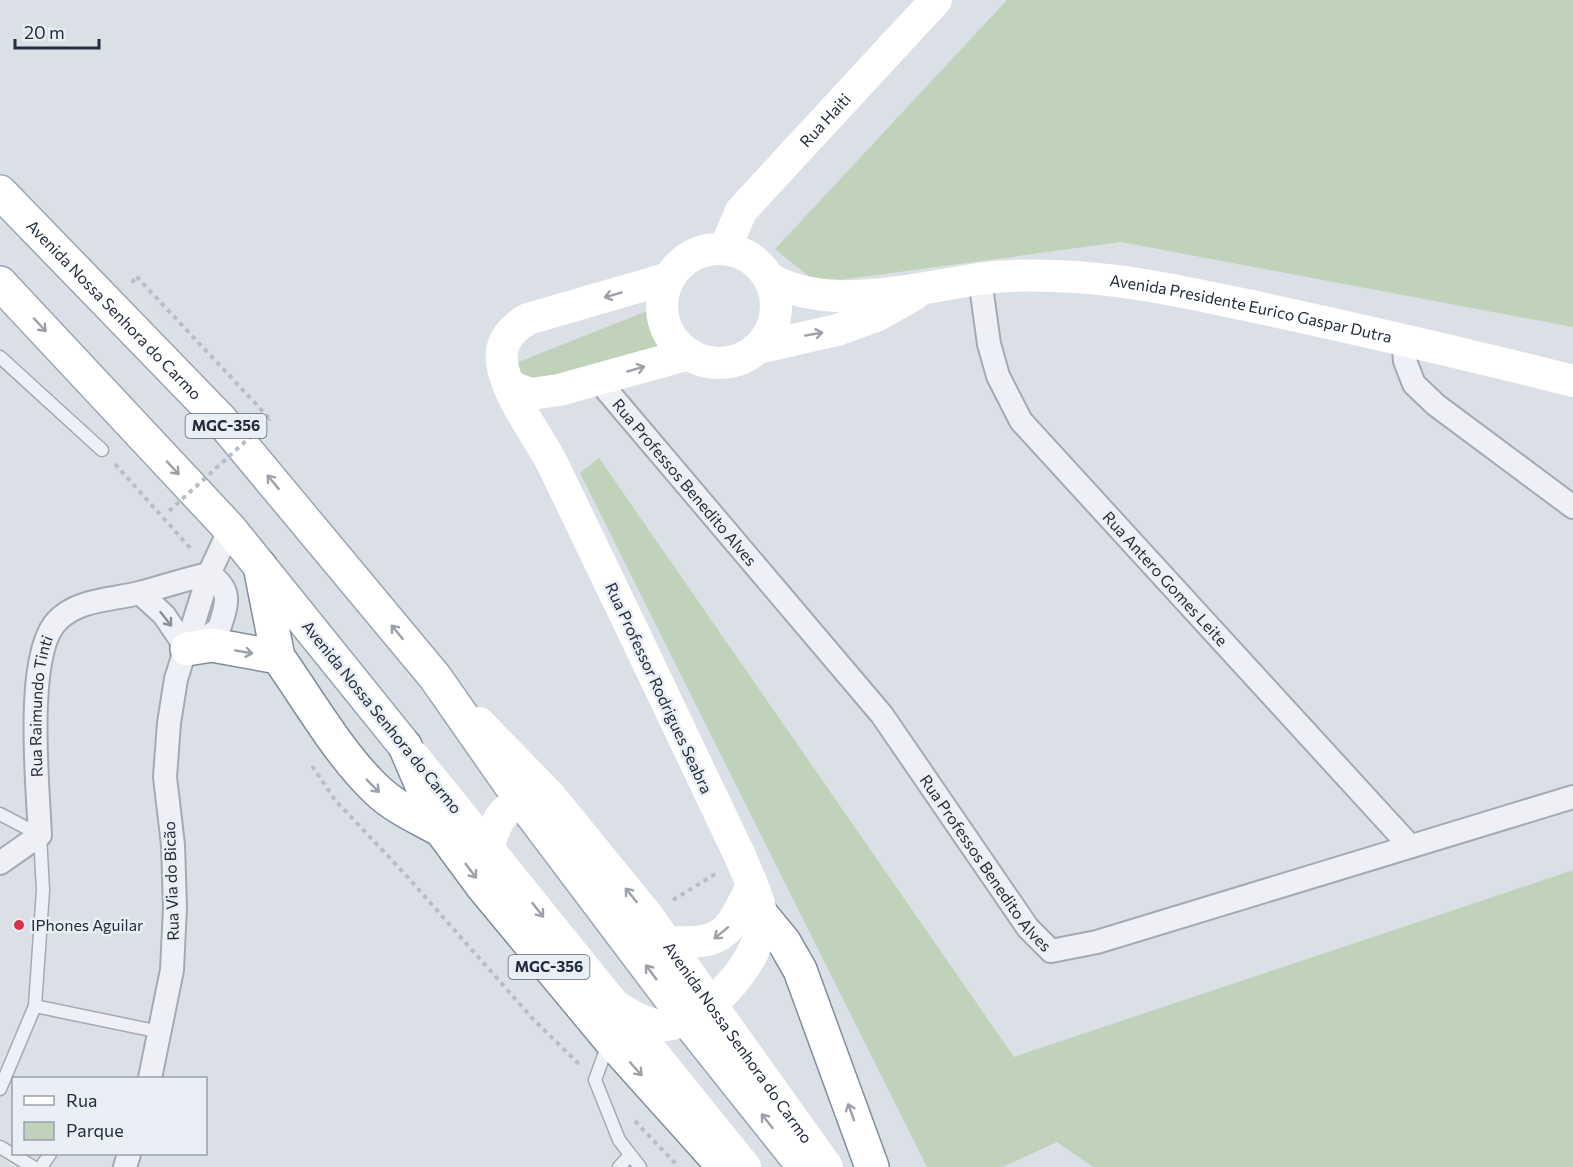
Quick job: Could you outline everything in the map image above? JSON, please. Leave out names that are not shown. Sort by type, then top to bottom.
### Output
[{"type":"main road","name":"Avenida Nossa Senhora do Carmo","points":[[0,192],[221,420],[536,799]]},
{"type":"main road","name":"Avenida Nossa Senhora do Carmo","points":[[0,283],[231,529],[405,746]]},
{"type":"main road","points":[[260,566],[278,657],[364,777],[378,792],[404,810],[441,830]]},
{"type":"main road","points":[[187,649],[212,645],[278,657]]},
{"type":"main road","name":"MGC-356","points":[[405,746],[441,830],[483,887],[610,1040],[724,1167]]},
{"type":"main road","name":"MGC-356","points":[[536,799],[699,1010],[804,1167]]},
{"type":"main road","points":[[757,900],[800,970],[872,1167]]},
{"type":"street","name":"Rua Haiti","points":[[725,249],[741,211],[936,0]]},
{"type":"street","points":[[725,249],[751,258],[770,279],[776,297],[776,315],[769,333],[758,348],[742,358],[725,363],[706,362],[689,354],[676,343],[667,328],[663,312],[663,295],[669,278],[679,265],[693,255],[708,250],[725,249]]},
{"type":"street","name":"Avenida Presidente Eurico Gaspar Dutra","points":[[770,279],[801,293],[830,296],[924,289],[980,279],[1037,276],[1104,277],[1176,289],[1403,338],[1573,381]]},
{"type":"street","points":[[669,278],[528,319],[508,335],[501,356],[509,386],[530,394],[559,390],[689,354]]},
{"type":"street","name":"Rua Antero Gomes Leite","points":[[980,279],[989,344],[998,376],[1022,421],[1410,846]]},
{"type":"street","name":"Avenida Presidente Eurico Gaspar Dutra","points":[[758,348],[837,330],[876,316],[924,289]]},
{"type":"street","points":[[1403,338],[1405,361],[1414,384],[1436,405],[1573,507]]},
{"type":"street","name":"Rua Professos Benedito Alves","points":[[598,380],[882,715],[1028,928],[1051,951],[1097,942],[1573,797]]},
{"type":"street","name":"Rua Professor Rodrigues Seabra","points":[[509,386],[553,464],[757,900]]},
{"type":"street","name":"Rua Professor Rodrigues Seabra","points":[[553,464],[552,416],[559,390]]},
{"type":"street","points":[[140,593],[164,615],[187,649],[219,629],[227,596],[223,583],[210,574],[231,529]]},
{"type":"street","name":"Rua Raimundo Tinti","points":[[40,835],[35,721],[42,648],[57,621],[78,606],[140,593],[210,574]]},
{"type":"street","name":"Rua Via do Bicão","points":[[150,1077],[172,970],[175,907],[173,845],[165,777],[174,690],[187,649]]},
{"type":"street","name":"Avenida Nossa Senhora do Carmo","points":[[405,746],[745,1167]]},
{"type":"street","points":[[488,848],[495,825],[506,809],[536,799]]},
{"type":"street","name":"Avenida Nossa Senhora do Carmo","points":[[536,799],[666,942],[699,1010],[827,1167]]},
{"type":"street","points":[[0,862],[40,835]]},
{"type":"street","points":[[666,942],[700,943],[715,939],[757,900]]},
{"type":"street","points":[[611,1003],[641,1021],[666,1025],[699,1010],[740,974],[750,958],[759,936],[757,900]]},
{"type":"lane","points":[[0,357],[102,450]]},
{"type":"lane","points":[[0,814],[40,835],[43,890],[35,1006],[0,1089]]},
{"type":"lane","points":[[35,1006],[160,1032]]},
{"type":"lane","points":[[610,1040],[595,1080],[619,1140],[640,1167]]},
{"type":"lane","points":[[13,1155],[33,1167]]},
{"type":"lane","points":[[40,1167],[49,1155]]},
{"type":"lane","points":[[619,1167],[630,1155]]},
{"type":"path","points":[[138,290],[130,282],[136,276],[270,419],[169,511],[162,502]]},
{"type":"path","points":[[102,450],[191,550]]},
{"type":"path","points":[[310,762],[335,800],[404,873],[533,1019],[595,1080]]},
{"type":"path","points":[[665,904],[700,885]]},
{"type":"path","points":[[634,1120],[680,1167]]},
{"type":"green space","points":[[1007,0],[1573,0],[1573,327],[1121,242],[817,283],[775,249]]},
{"type":"green space","points":[[647,311],[660,354],[524,393],[516,363]]},
{"type":"green space","points":[[599,458],[1014,1057],[1573,870],[1573,1167],[1093,1167],[1057,1142],[1003,1167],[927,1167],[580,473]]},
{"type":"place","name":"IPhones Aguilar","points":[[19,925]]}]
